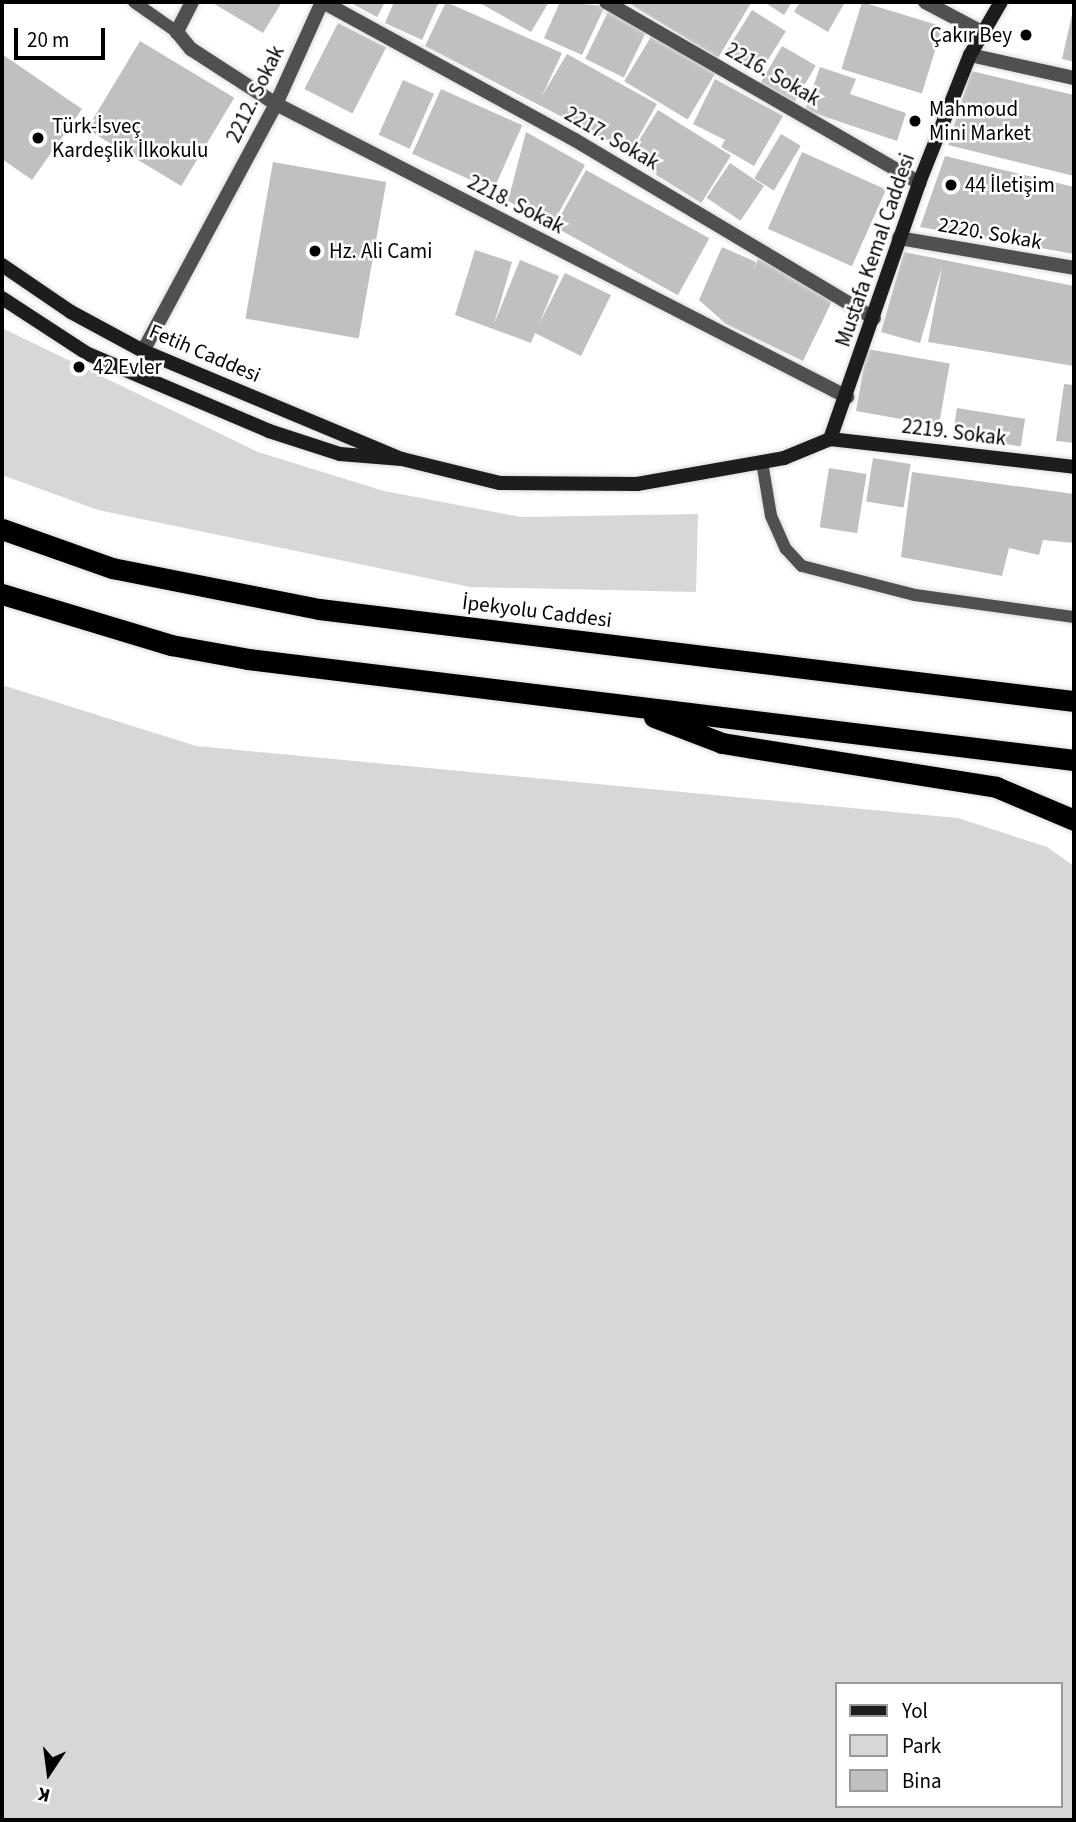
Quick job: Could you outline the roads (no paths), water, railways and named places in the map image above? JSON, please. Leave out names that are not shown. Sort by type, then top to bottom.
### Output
[{"type":"highway","name":"İpekyolu Caddesi","points":[[2,529],[112,568],[294,605],[1074,701]]},
{"type":"highway","points":[[2,594],[111,629],[248,660],[1074,760]]},
{"type":"highway","points":[[615,704],[722,743],[996,787],[1074,820]]},
{"type":"main road","name":"Mustafa Kemal Caddesi","points":[[830,439],[847,397],[919,183],[970,55],[1001,2]]},
{"type":"main road","name":"Fetih Caddesi","points":[[2,265],[71,312],[143,351],[369,441],[402,459]]},
{"type":"main road","name":"Fetih Caddesi","points":[[2,298],[88,354],[132,375],[328,450],[402,459],[500,482],[637,484],[762,462],[830,439]]},
{"type":"main road","points":[[132,375],[143,351]]},
{"type":"main road","name":"2219. Sokak","points":[[830,439],[1074,467]]},
{"type":"street","points":[[177,32],[192,2]]},
{"type":"street","name":"2212. Sokak","points":[[143,351],[275,104],[322,2]]},
{"type":"street","name":"2217. Sokak","points":[[322,2],[575,140],[874,318]]},
{"type":"street","name":"2216. Sokak","points":[[606,2],[919,183]]},
{"type":"street","points":[[925,2],[982,32]]},
{"type":"street","name":"2218. Sokak","points":[[177,32],[191,49],[275,104],[847,397]]},
{"type":"street","points":[[970,55],[1074,78]]},
{"type":"street","name":"2220. Sokak","points":[[899,238],[1074,268]]},
{"type":"lane","points":[[134,2],[177,32]]},
{"type":"lane","points":[[762,462],[771,516],[802,566],[915,595],[1074,617]]},
{"type":"place","name":"Çakır Bey","points":[[1026,35]]},
{"type":"place","name":"Mahmoud Mini Market","points":[[915,121]]},
{"type":"place","name":"Türk-İsveç Kardeşlik İlkokulu","points":[[38,138]]},
{"type":"place","name":"44 İletişim","points":[[951,185]]},
{"type":"place","name":"Hz. Ali Cami","points":[[315,251]]},
{"type":"place","name":"42 Evler","points":[[79,367]]}]
